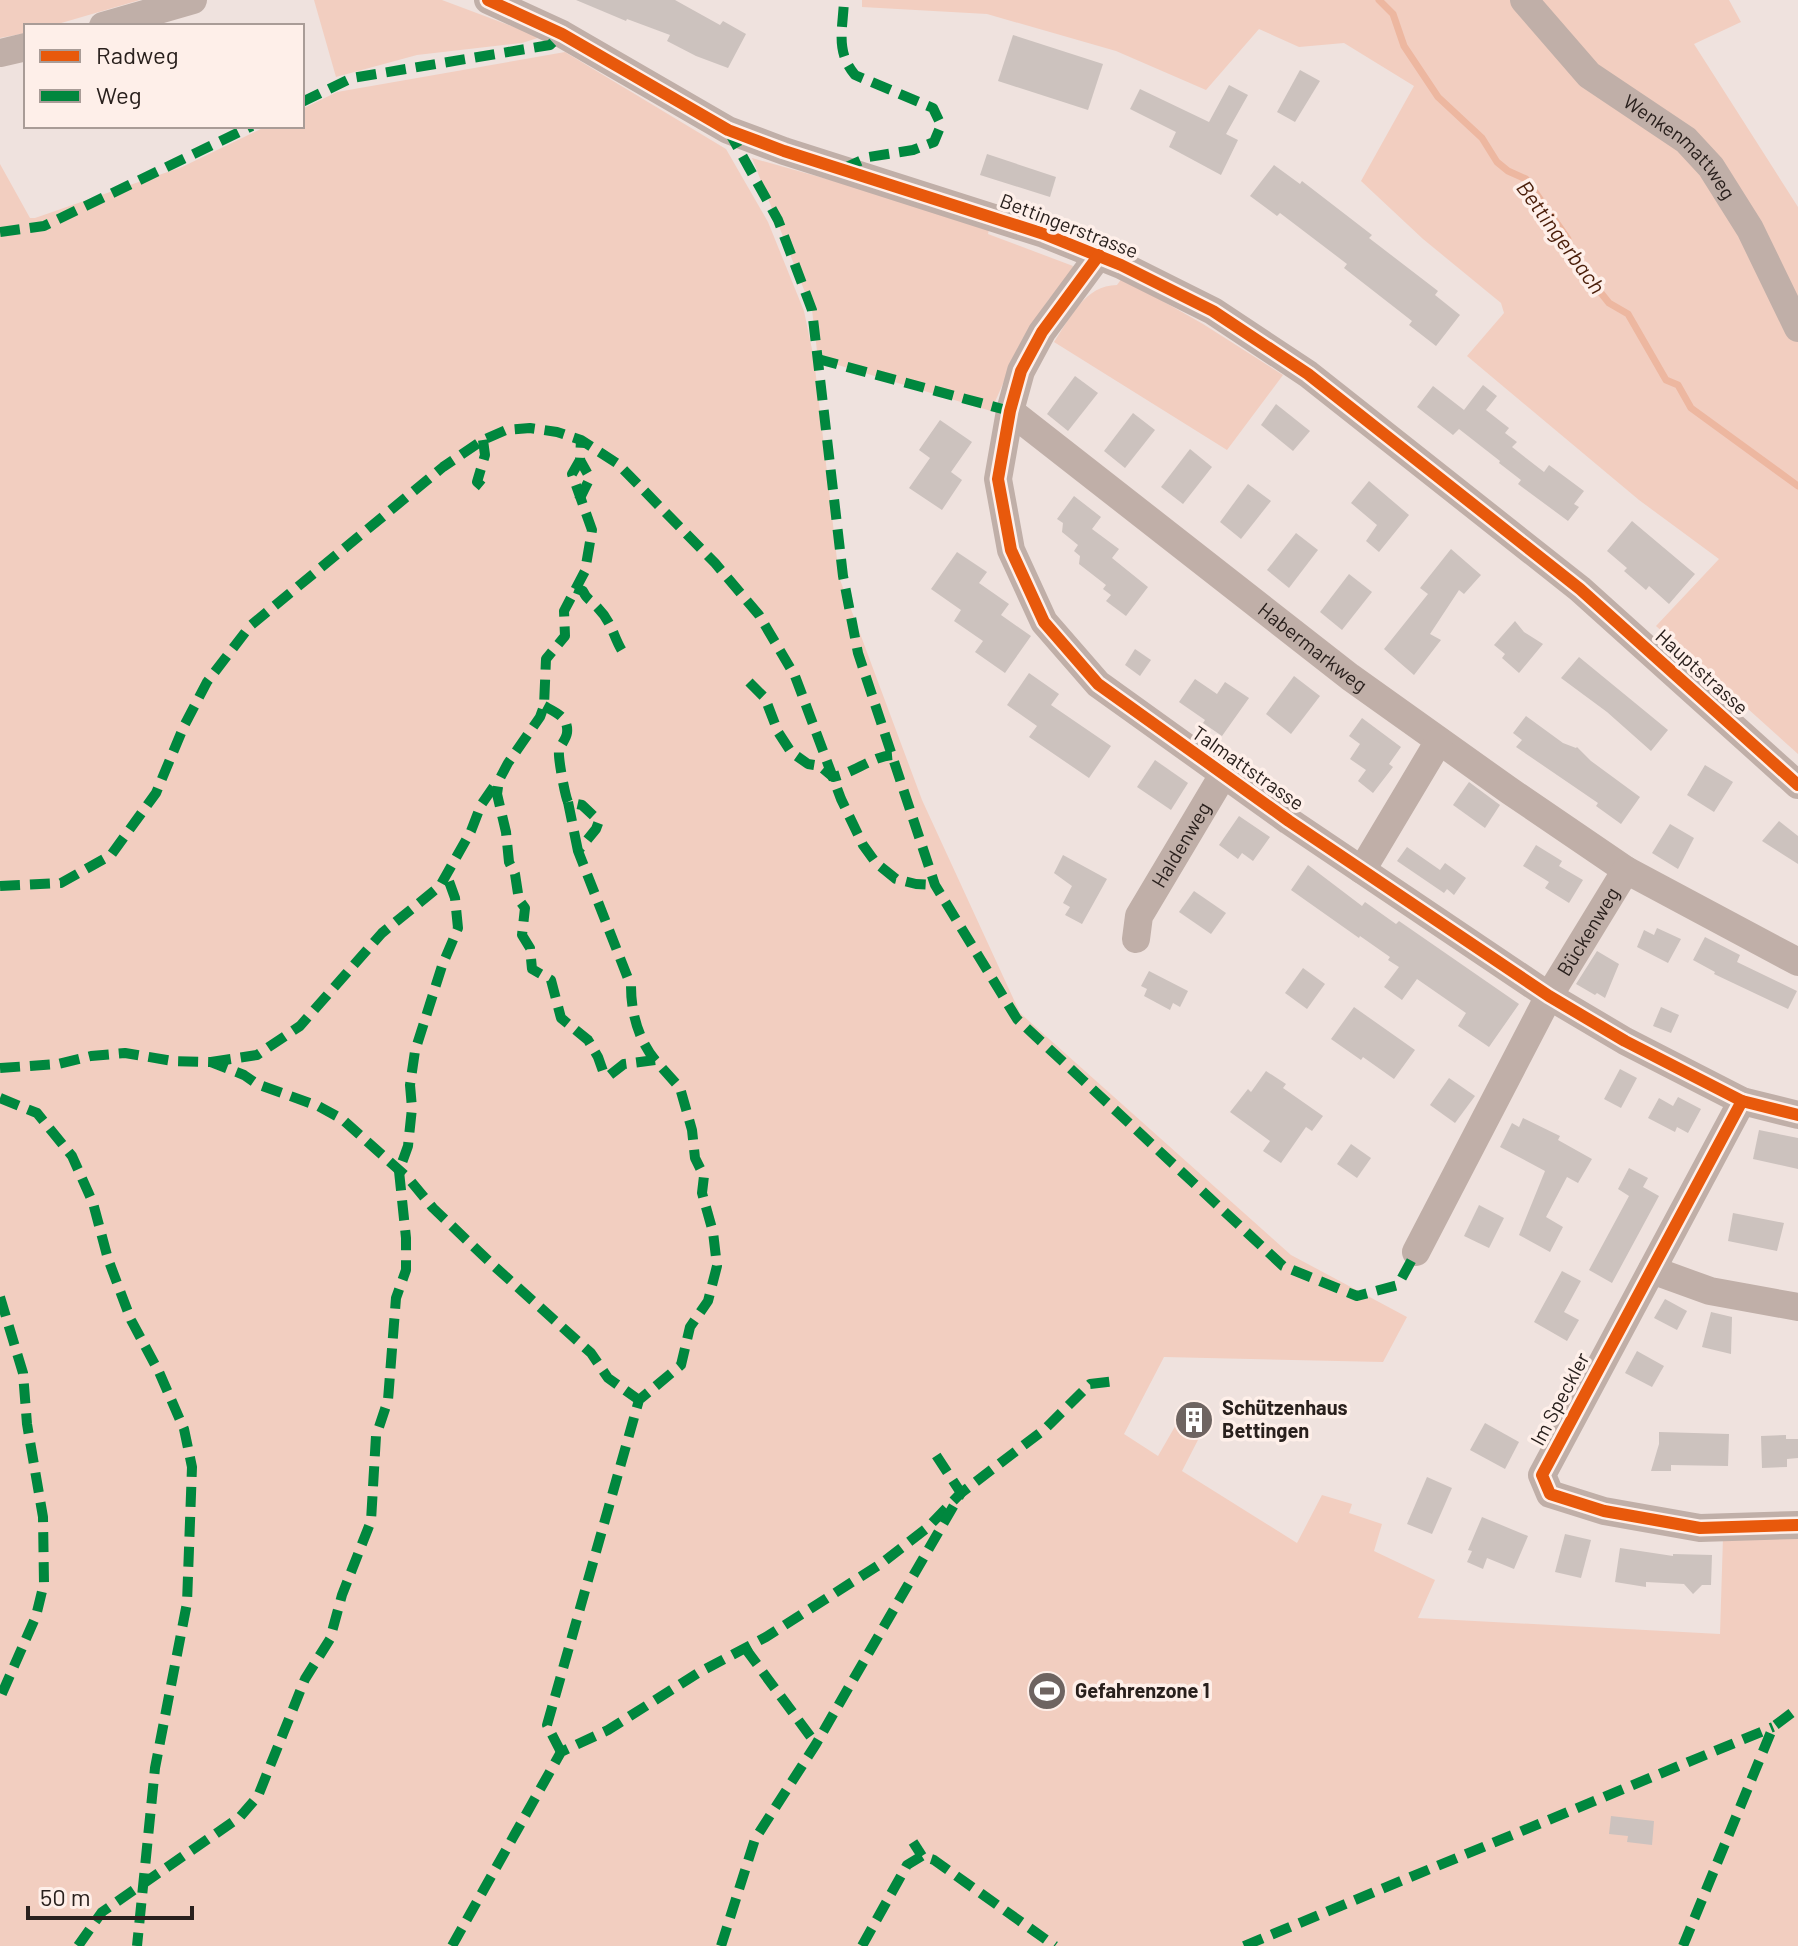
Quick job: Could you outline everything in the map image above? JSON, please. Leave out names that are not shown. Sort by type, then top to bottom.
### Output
[{"type":"street","points":[[110,24],[193,0]]},
{"type":"street","name":"Bettingerstrasse","points":[[488,0],[562,34],[728,130],[784,151],[1039,232],[1099,255],[1213,311],[1308,374],[1580,589]]},
{"type":"street","name":"Wenkenmattweg","points":[[1524,0],[1589,75],[1686,140],[1711,167],[1750,229],[1796,326]]},
{"type":"street","points":[[0,53],[24,47]]},
{"type":"street","name":"Talmattstrasse","points":[[1099,255],[1042,332],[1021,371],[1010,411],[998,479],[1011,550],[1044,622],[1098,684],[1223,775],[1549,996],[1625,1041],[1742,1101],[1798,1115]]},
{"type":"street","name":"Habermarkweg","points":[[1010,411],[1350,677],[1626,870]]},
{"type":"street","name":"Hauptstrasse","points":[[1580,589],[1798,785]]},
{"type":"street","points":[[1362,870],[1439,741]]},
{"type":"street","name":"Haldenweg","points":[[1138,927],[1223,775]]},
{"type":"street","name":"Bückenweg","points":[[1416,1252],[1549,996],[1626,870],[1798,962]]},
{"type":"street","name":"Im Speckler","points":[[1742,1101],[1542,1475],[1550,1494],[1604,1511],[1700,1528],[1798,1525]]},
{"type":"street","points":[[1652,1270],[1710,1291],[1798,1307]]},
{"type":"shaded area","points":[[0,0],[140,0],[58,24],[24,24],[24,33],[0,38]]},
{"type":"shaded area","points":[[314,0],[442,0],[541,37],[522,43],[417,55],[336,77]]},
{"type":"shaded area","points":[[862,0],[1729,0],[1741,22],[1694,44],[1798,207],[1798,754],[1656,626],[1719,559],[1639,500],[1467,356],[1504,313],[1501,303],[1423,239],[1361,181],[1414,86],[1344,43],[1299,47],[1259,29],[1206,90],[1116,51],[987,14],[862,7]]},
{"type":"shaded area","points":[[565,52],[726,149],[768,222],[804,311],[814,359],[839,577],[922,800],[1020,1013],[1291,1255],[1407,1317],[1383,1362],[1164,1357],[1124,1434],[1158,1456],[1177,1423],[1200,1436],[1182,1471],[1297,1543],[1322,1495],[1352,1504],[1349,1513],[1382,1524],[1374,1551],[1435,1580],[1418,1618],[1720,1634],[1723,1537],[1798,1533],[1798,1946],[0,1946],[0,164],[30,218],[35,218],[182,167],[263,128],[304,128],[304,108],[337,92]]},
{"type":"shaded area","points":[[752,158],[990,225],[988,234],[1073,266],[1066,283],[1049,299],[1023,338],[991,411],[818,359],[812,310]]},
{"type":"shaded area","points":[[1122,278],[1283,375],[1227,450],[1054,342],[1087,297],[1106,286],[1117,285]]},
{"type":"building","points":[[576,0],[675,0],[720,25],[723,21],[746,34],[728,68],[667,41],[670,35]]},
{"type":"building","points":[[1013,35],[1103,64],[1088,110],[998,81]]},
{"type":"building","points":[[1300,70],[1320,81],[1295,122],[1277,112]]},
{"type":"building","points":[[1229,85],[1248,95],[1226,134],[1238,140],[1221,175],[1169,147],[1176,132],[1130,109],[1140,89],[1209,122]]},
{"type":"building","points":[[987,154],[1056,177],[1050,197],[980,175]]},
{"type":"building","points":[[1274,165],[1300,184],[1302,181],[1372,235],[1369,238],[1438,291],[1435,295],[1460,315],[1436,346],[1409,325],[1412,321],[1344,268],[1347,264],[1280,213],[1277,216],[1250,196]]},
{"type":"building","points":[[1075,376],[1098,393],[1068,431],[1047,414]]},
{"type":"building","points":[[1483,385],[1497,396],[1486,410],[1509,428],[1505,433],[1517,442],[1512,447],[1544,472],[1549,465],[1584,491],[1574,504],[1579,507],[1568,521],[1518,484],[1521,480],[1459,429],[1453,435],[1417,407],[1433,386],[1464,410]]},
{"type":"building","points":[[1276,404],[1310,431],[1293,451],[1261,425]]},
{"type":"building","points":[[1133,413],[1155,430],[1125,468],[1104,451]]},
{"type":"building","points":[[940,420],[972,442],[951,472],[962,480],[942,510],[909,488],[930,458],[919,450]]},
{"type":"building","points":[[1190,449],[1212,467],[1183,504],[1161,487]]},
{"type":"building","points":[[1369,481],[1409,515],[1379,552],[1366,541],[1377,525],[1351,503]]},
{"type":"building","points":[[1248,484],[1271,501],[1241,539],[1220,522]]},
{"type":"building","points":[[1074,496],[1101,517],[1092,529],[1119,549],[1112,558],[1148,587],[1126,616],[1106,601],[1111,595],[1103,589],[1106,585],[1079,564],[1080,556],[1074,551],[1078,545],[1062,532],[1063,523],[1057,519]]},
{"type":"building","points":[[1632,521],[1695,574],[1669,604],[1649,586],[1646,590],[1607,551]]},
{"type":"building","points":[[1296,533],[1318,550],[1289,588],[1267,570]]},
{"type":"building","points":[[1451,549],[1481,575],[1464,594],[1459,590],[1430,634],[1441,640],[1414,675],[1384,649],[1428,594],[1420,588]]},
{"type":"building","points":[[957,552],[987,572],[979,583],[1009,604],[1001,615],[1031,636],[1005,673],[975,652],[983,641],[954,621],[961,610],[931,589]]},
{"type":"building","points":[[1349,574],[1372,592],[1342,630],[1320,612]]},
{"type":"building","points":[[1515,621],[1524,632],[1543,644],[1519,673],[1502,658],[1505,654],[1494,645]]},
{"type":"building","points":[[1135,649],[1151,660],[1140,676],[1125,665]]},
{"type":"building","points":[[1579,657],[1668,730],[1651,751],[1607,712],[1561,678]]},
{"type":"building","points":[[1029,673],[1059,694],[1051,705],[1111,746],[1089,778],[1029,737],[1037,726],[1007,705]]},
{"type":"building","points":[[1294,676],[1320,696],[1291,734],[1266,714]]},
{"type":"building","points":[[1195,679],[1217,694],[1225,682],[1249,698],[1222,736],[1179,702]]},
{"type":"building","points":[[1526,716],[1563,743],[1577,747],[1640,797],[1621,824],[1596,806],[1598,803],[1516,747],[1522,740],[1513,733]]},
{"type":"building","points":[[1362,718],[1401,747],[1389,764],[1393,767],[1373,793],[1358,781],[1366,770],[1350,759],[1360,744],[1349,736]]},
{"type":"building","points":[[1155,760],[1188,783],[1171,810],[1137,787]]},
{"type":"building","points":[[1705,765],[1733,782],[1714,812],[1687,795]]},
{"type":"building","points":[[1469,782],[1500,805],[1485,828],[1453,805]]},
{"type":"building","points":[[1239,816],[1270,837],[1253,861],[1242,853],[1238,859],[1219,845]]},
{"type":"building","points":[[1779,821],[1798,836],[1798,864],[1762,841]]},
{"type":"building","points":[[1670,824],[1694,838],[1678,869],[1652,853]]},
{"type":"building","points":[[1536,845],[1562,861],[1559,866],[1583,880],[1569,903],[1545,888],[1549,882],[1523,866]]},
{"type":"building","points":[[1407,847],[1440,870],[1445,863],[1466,878],[1454,895],[1447,889],[1444,893],[1397,861]]},
{"type":"building","points":[[1063,855],[1107,879],[1082,924],[1065,915],[1070,907],[1063,903],[1072,886],[1054,873]]},
{"type":"building","points":[[1308,865],[1362,906],[1365,902],[1396,924],[1399,921],[1519,1004],[1489,1047],[1458,1026],[1466,1013],[1417,979],[1402,1000],[1384,987],[1399,967],[1388,960],[1390,957],[1291,890]]},
{"type":"building","points":[[1194,891],[1226,913],[1211,934],[1179,912]]},
{"type":"building","points":[[1657,928],[1681,939],[1668,963],[1637,947],[1644,930],[1654,935]]},
{"type":"building","points":[[1705,937],[1740,955],[1737,962],[1797,991],[1788,1009],[1714,974],[1693,960]]},
{"type":"building","points":[[1597,951],[1619,964],[1605,998],[1576,984]]},
{"type":"building","points":[[1303,968],[1325,984],[1307,1009],[1285,993]]},
{"type":"building","points":[[1149,971],[1188,991],[1180,1007],[1173,1003],[1170,1010],[1144,996],[1147,989],[1141,986]]},
{"type":"building","points":[[1354,1007],[1415,1050],[1394,1079],[1331,1039]]},
{"type":"building","points":[[1661,1007],[1679,1015],[1671,1033],[1653,1026]]},
{"type":"building","points":[[1620,1069],[1637,1078],[1621,1108],[1604,1099]]},
{"type":"building","points":[[1266,1071],[1286,1084],[1283,1088],[1323,1116],[1312,1131],[1306,1127],[1281,1163],[1263,1151],[1270,1141],[1230,1112],[1248,1089],[1251,1092]]},
{"type":"building","points":[[1449,1078],[1475,1096],[1455,1123],[1430,1105]]},
{"type":"building","points":[[1678,1097],[1701,1109],[1688,1133],[1677,1127],[1675,1132],[1648,1118],[1659,1098],[1673,1106]]},
{"type":"building","points":[[1523,1118],[1560,1136],[1558,1140],[1592,1159],[1578,1183],[1567,1177],[1546,1217],[1563,1227],[1550,1252],[1519,1235],[1545,1171],[1500,1147],[1512,1123],[1519,1127]]},
{"type":"building","points":[[1759,1130],[1798,1138],[1798,1169],[1753,1159]]},
{"type":"building","points":[[1351,1144],[1371,1158],[1357,1178],[1337,1164]]},
{"type":"building","points":[[1629,1168],[1648,1178],[1643,1187],[1659,1196],[1612,1283],[1589,1270],[1629,1196],[1618,1189]]},
{"type":"building","points":[[1479,1205],[1504,1218],[1489,1248],[1464,1236]]},
{"type":"building","points":[[1733,1213],[1784,1223],[1777,1251],[1728,1241]]},
{"type":"building","points":[[1562,1271],[1581,1281],[1564,1312],[1579,1320],[1567,1341],[1534,1322]]},
{"type":"building","points":[[1665,1299],[1687,1311],[1677,1330],[1654,1318]]},
{"type":"building","points":[[1711,1312],[1732,1317],[1731,1354],[1702,1347]]},
{"type":"building","points":[[1637,1351],[1664,1366],[1652,1387],[1625,1373]]},
{"type":"building","name":"Schützenhaus Bettingen","points":[[1188,1404],[1211,1417],[1200,1436],[1176,1423]]},
{"type":"building","points":[[1485,1423],[1519,1442],[1505,1469],[1470,1450]]},
{"type":"building","points":[[1659,1432],[1729,1434],[1728,1466],[1671,1465],[1671,1471],[1651,1471],[1659,1444]]},
{"type":"building","points":[[1786,1435],[1786,1439],[1798,1439],[1798,1458],[1787,1459],[1787,1467],[1762,1468],[1761,1436]]},
{"type":"building","points":[[1427,1477],[1452,1488],[1432,1534],[1407,1524]]},
{"type":"building","points":[[1482,1517],[1528,1536],[1514,1569],[1487,1558],[1483,1569],[1467,1562],[1472,1551],[1468,1550]]},
{"type":"building","points":[[1565,1534],[1591,1540],[1581,1578],[1555,1572]]},
{"type":"building","points":[[1620,1548],[1673,1556],[1712,1555],[1711,1585],[1702,1585],[1693,1594],[1684,1584],[1646,1582],[1646,1587],[1615,1582]]},
{"type":"building","points":[[1611,1816],[1654,1821],[1652,1845],[1627,1842],[1628,1836],[1609,1834]]},
{"type":"waterway","name":"Bettingerbach","points":[[1379,0],[1393,14],[1404,46],[1438,97],[1482,138],[1497,162],[1526,179],[1568,239],[1567,249],[1584,266],[1589,278],[1609,303],[1628,314],[1666,380],[1678,385],[1691,408],[1798,486]]},
{"type":"marked path","points":[[842,169],[869,157],[913,150],[934,142],[941,125],[933,108],[855,75],[842,48],[844,0]]},
{"type":"marked path","points":[[304,101],[352,78],[550,45],[562,34]]},
{"type":"marked path","points":[[0,232],[44,226],[248,128]]},
{"type":"marked path","points":[[728,130],[778,220],[812,310],[843,576],[858,653],[935,885],[1017,1019],[1283,1266],[1357,1296],[1398,1285],[1416,1252]]},
{"type":"marked path","points":[[818,359],[1010,411]]},
{"type":"marked path","points":[[0,886],[61,883],[111,855],[156,793],[184,726],[207,682],[250,626],[443,467],[483,440],[506,430],[530,428],[581,440],[618,464],[715,563],[759,615],[795,676],[841,799],[863,845],[876,863],[896,879],[935,885]]},
{"type":"marked path","points":[[483,440],[485,455],[477,482],[484,488]]},
{"type":"marked path","points":[[561,1752],[547,1725],[639,1400],[681,1365],[690,1327],[708,1301],[717,1266],[713,1232],[702,1193],[704,1176],[695,1158],[692,1130],[680,1088],[655,1060],[624,1064],[610,1075],[604,1074],[588,1040],[561,1018],[551,980],[532,969],[530,948],[522,935],[525,908],[519,900],[515,874],[509,862],[497,794],[499,780],[508,763],[540,717],[544,706],[546,659],[565,636],[564,611],[585,571],[592,530],[572,474],[580,460],[581,440]]},
{"type":"marked path","points":[[579,500],[590,478],[580,460]]},
{"type":"marked path","points":[[575,588],[583,591],[602,612],[624,654]]},
{"type":"marked path","points":[[749,682],[765,698],[778,732],[791,752],[808,764],[820,766],[833,777],[892,755]]},
{"type":"marked path","points":[[544,706],[566,723],[566,736],[559,755],[568,802],[582,805],[599,821],[578,851],[631,986],[632,1006],[640,1034],[655,1060]]},
{"type":"marked path","points":[[211,1062],[257,1055],[300,1026],[382,933],[440,886],[471,831],[481,805],[497,782]]},
{"type":"marked path","points":[[568,802],[578,851]]},
{"type":"marked path","points":[[78,1946],[102,1912],[240,1817],[258,1796],[305,1679],[330,1639],[342,1595],[371,1521],[376,1436],[388,1400],[396,1298],[406,1270],[399,1171],[408,1146],[412,1108],[410,1085],[415,1051],[442,966],[458,928],[455,898],[446,873]]},
{"type":"marked path","points":[[0,1068],[58,1064],[91,1056],[125,1053],[173,1061],[211,1062],[244,1075],[257,1084],[318,1106],[342,1119],[409,1179],[433,1208],[591,1353],[608,1378],[639,1400]]},
{"type":"marked path","points":[[0,1098],[37,1113],[72,1156],[93,1203],[108,1259],[131,1320],[159,1372],[184,1429],[192,1467],[187,1603],[155,1768],[137,1946]]},
{"type":"marked path","points":[[0,1297],[23,1373],[27,1424],[43,1517],[44,1583],[36,1616],[0,1698]]},
{"type":"marked path","points":[[452,1946],[561,1752],[608,1730],[698,1673],[766,1637],[882,1563],[927,1528],[961,1493],[1045,1429],[1090,1384],[1115,1381]]},
{"type":"marked path","points":[[721,1946],[755,1839],[816,1744],[961,1493],[936,1455]]},
{"type":"marked path","points":[[745,1648],[816,1744]]},
{"type":"marked path","points":[[1683,1946],[1773,1727],[1798,1708]]},
{"type":"marked path","points":[[1244,1946],[1773,1727]]},
{"type":"marked path","points":[[913,1842],[922,1856]]},
{"type":"marked path","points":[[862,1946],[907,1865],[922,1856],[934,1860],[1055,1946]]},
{"type":"cycle path","points":[[488,0],[562,34],[728,130],[784,151],[1044,234],[1121,265],[1213,311],[1308,374],[1580,589],[1798,785]]},
{"type":"cycle path","points":[[1099,255],[1042,332],[1021,371],[1010,411],[998,479],[1011,550],[1044,622],[1098,684],[1289,821],[1549,996],[1625,1041],[1742,1101],[1798,1115]]},
{"type":"cycle path","points":[[1742,1101],[1542,1475],[1550,1494],[1604,1511],[1700,1528],[1798,1525]]},
{"type":"place","name":"Schützenhaus Bettingen","points":[[1194,1420]]},
{"type":"place","name":"Gefahrenzone 1","points":[[1047,1691]]}]
